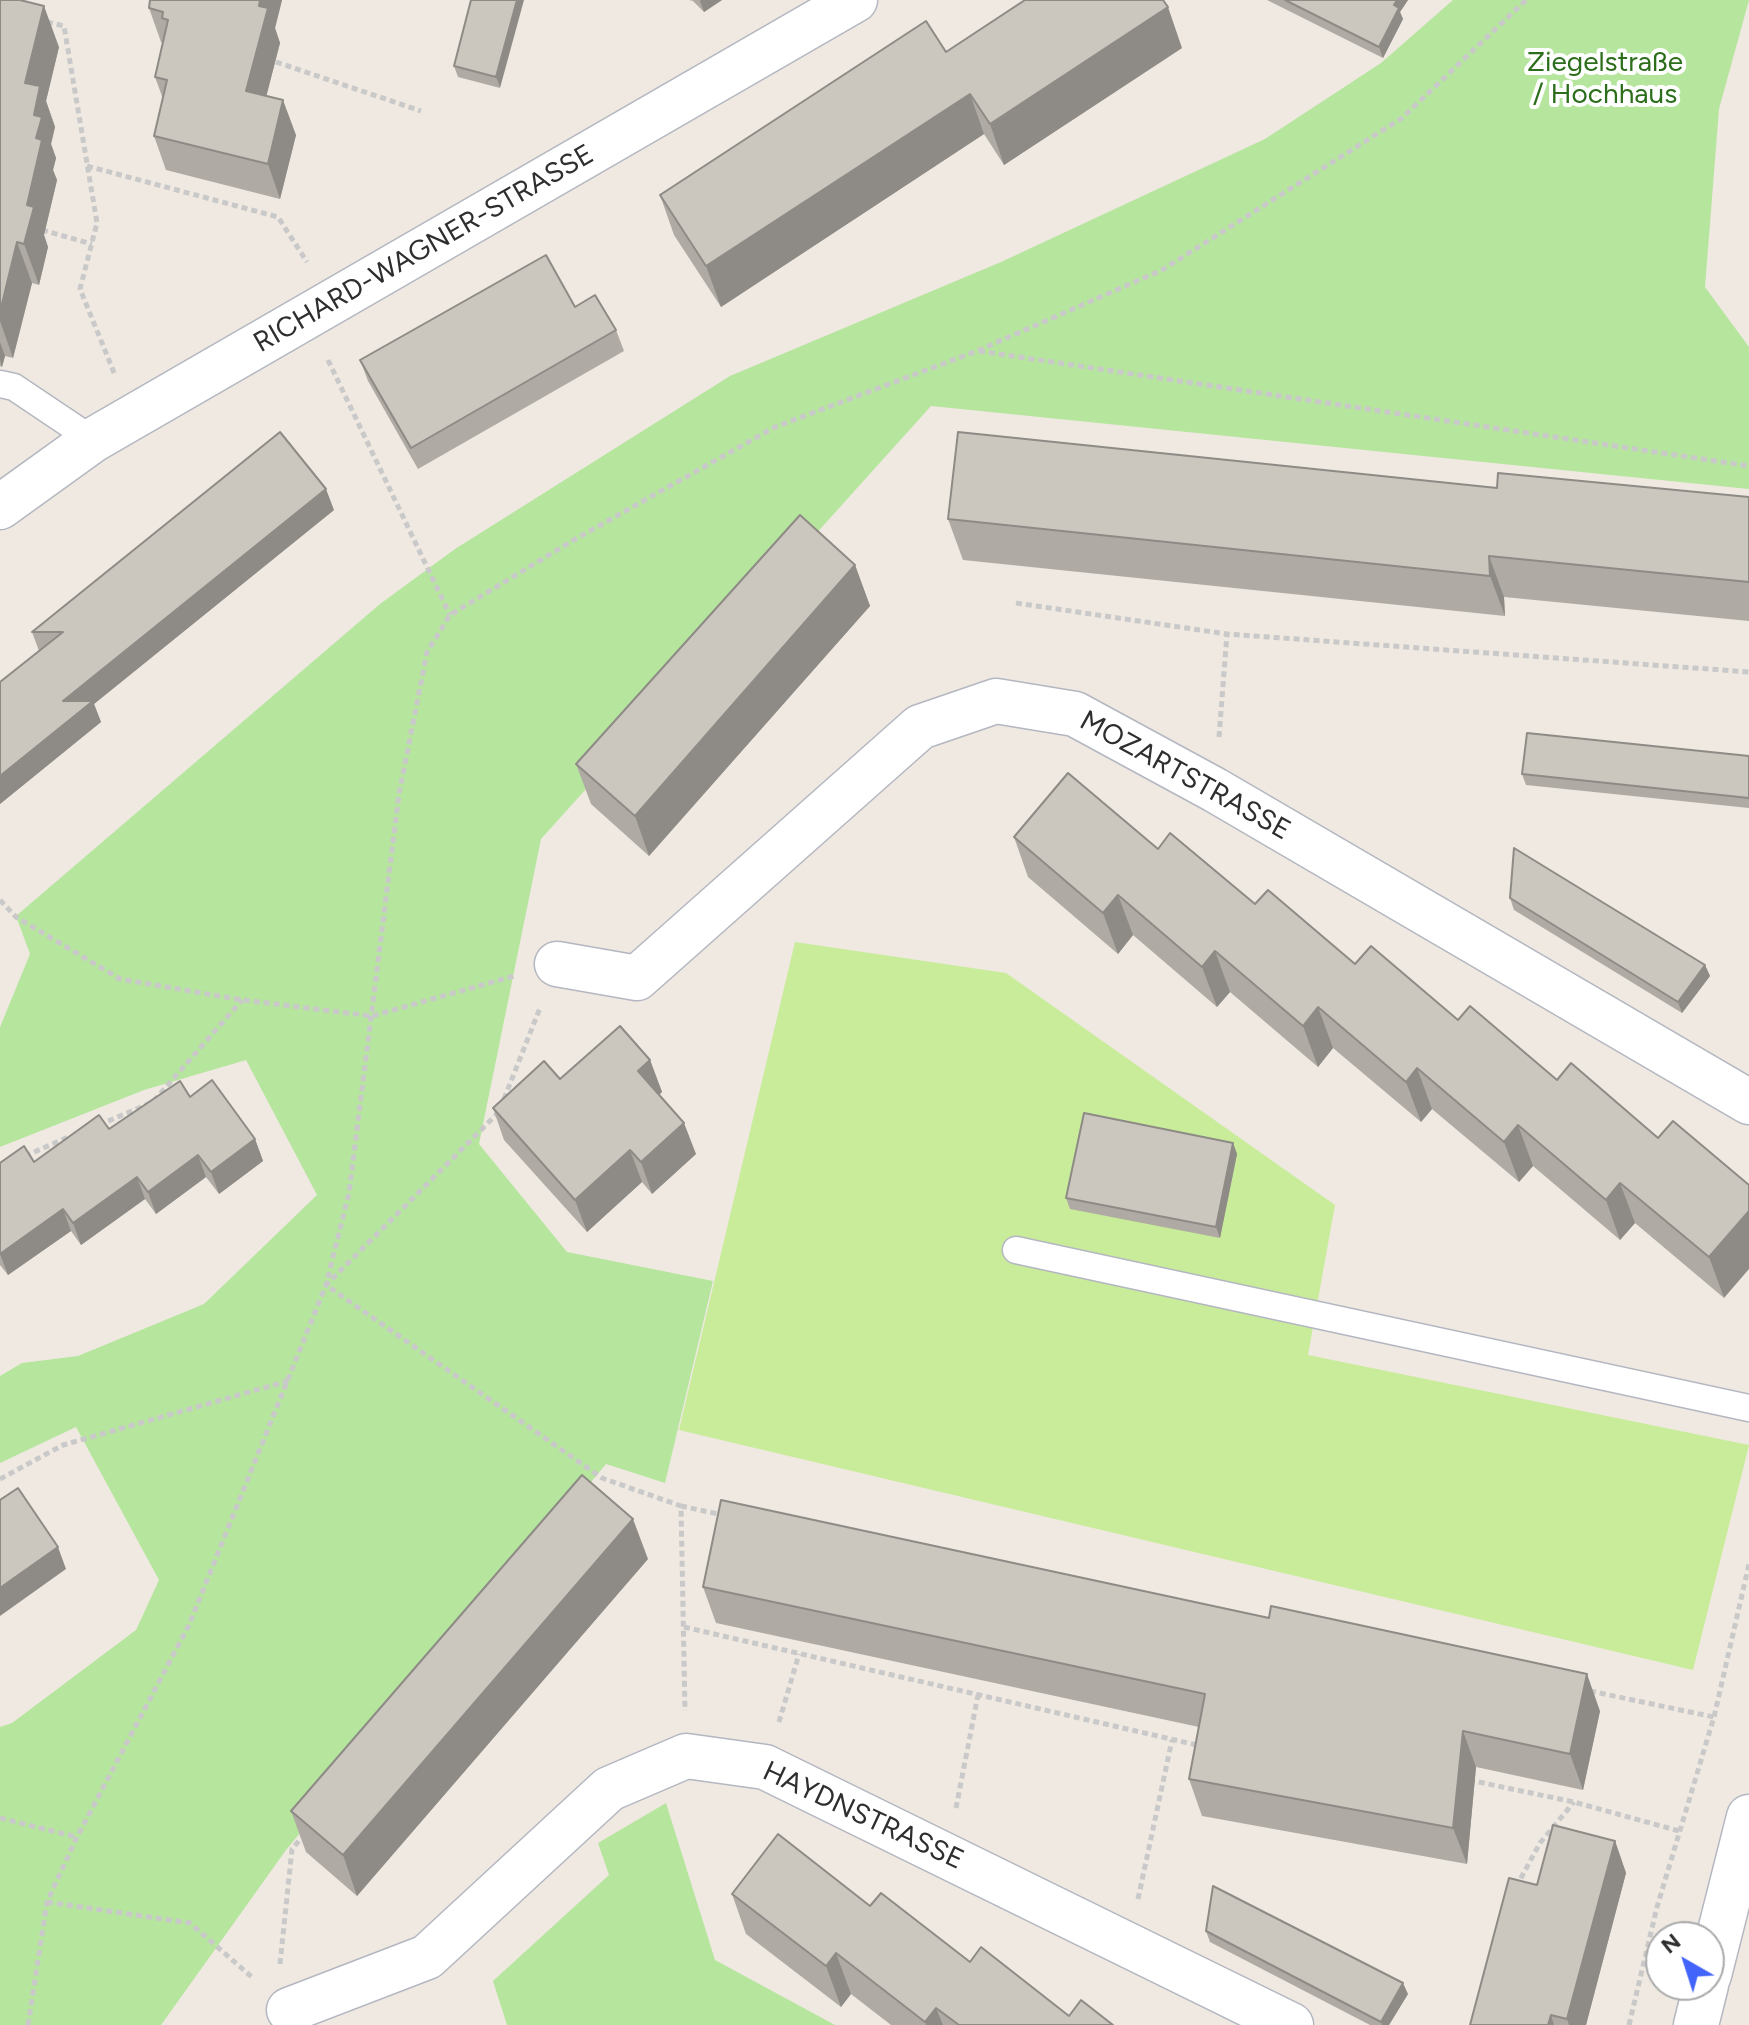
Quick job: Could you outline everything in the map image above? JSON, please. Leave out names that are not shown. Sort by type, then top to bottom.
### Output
[{"type":"street","name":"RICHARD-WAGNER-STRASSE","points":[[0,507],[93,440],[855,0]]},
{"type":"street","name":"MOZARTSTRASSE","points":[[557,964],[637,978],[920,727],[996,701],[1075,714],[1215,790],[1749,1102]]},
{"type":"street","name":"HAYDNSTRASSE","points":[[686,1756],[765,1767],[947,1853],[1291,2025]]},
{"type":"street","points":[[282,2004],[427,1957],[609,1789],[686,1756]]},
{"type":"street","points":[[1723,1921],[1749,1817]]},
{"type":"street","points":[[1696,2025],[1702,2001]]},
{"type":"lane","points":[[0,384],[14,387],[93,440]]},
{"type":"lane","points":[[1016,1250],[1749,1408]]},
{"type":"path","points":[[28,2025],[47,1902],[77,1837],[189,1625],[326,1285],[349,1193],[404,766],[427,652],[450,615],[572,541],[775,427],[977,351],[1162,270],[1304,183],[1402,118],[1526,0]]},
{"type":"path","points":[[38,19],[64,26],[97,223],[80,289],[133,418]]},
{"type":"path","points":[[276,62],[421,111]]},
{"type":"path","points":[[87,166],[278,217],[320,308],[450,615]]},
{"type":"path","points":[[37,228],[92,244]]},
{"type":"path","points":[[977,351],[1749,466]]},
{"type":"path","points":[[1016,603],[1227,634],[1749,672]]},
{"type":"path","points":[[1215,790],[1227,634]]},
{"type":"path","points":[[0,900],[16,917],[120,979],[243,1000],[372,1016],[557,964]]},
{"type":"path","points":[[326,1285],[498,1113],[557,964]]},
{"type":"path","points":[[98,1125],[153,1102],[243,1000]]},
{"type":"path","points":[[14,1161],[84,1131]]},
{"type":"path","points":[[326,1285],[602,1478],[681,1506],[728,1516]]},
{"type":"path","points":[[0,1479],[63,1445],[289,1380]]},
{"type":"path","points":[[592,1490],[602,1478]]},
{"type":"path","points":[[681,1506],[686,1756]]},
{"type":"path","points":[[1629,2025],[1657,1907],[1714,1717],[1749,1564]]},
{"type":"path","points":[[684,1627],[1216,1750]]},
{"type":"path","points":[[765,1767],[799,1654]]},
{"type":"path","points":[[1574,1688],[1714,1717]]},
{"type":"path","points":[[947,1853],[978,1695]]},
{"type":"path","points":[[1129,1944],[1172,1740]]},
{"type":"path","points":[[1465,1780],[1574,1802],[1679,1831]]},
{"type":"path","points":[[1509,1900],[1540,1843],[1574,1802]]},
{"type":"path","points":[[0,1818],[77,1837]]},
{"type":"path","points":[[282,2004],[292,1849],[312,1825]]},
{"type":"path","points":[[47,1902],[190,1923],[282,2004]]},
{"type":"green space","name":"Ziegelstraße / Hochhaus","points":[[1453,0],[1749,0],[1719,109],[1705,287],[1749,347],[1749,489],[931,406],[541,839],[479,1144],[567,1252],[713,1281],[665,1483],[606,1464],[286,1850],[161,2025],[0,2025],[0,1727],[12,1723],[136,1630],[159,1580],[76,1427],[0,1463],[0,1376],[22,1363],[78,1356],[204,1304],[317,1195],[246,1060],[144,1090],[0,1147],[0,1027],[30,954],[16,916],[380,604],[455,549],[730,376],[1001,262],[1265,139],[1381,63]]},
{"type":"green space","points":[[795,942],[1006,973],[1335,1205],[1308,1355],[1749,1445],[1693,1670],[679,1430]]},
{"type":"green space","points":[[666,1803],[715,1960],[835,2025],[507,2025],[493,1981],[609,1875],[598,1843]]},
{"type":"building","points":[[0,0],[20,0],[44,6],[25,83],[40,86],[34,115],[42,117],[36,138],[42,140],[27,205],[34,207],[24,244],[17,242],[0,312]]},
{"type":"building","points":[[150,0],[260,0],[259,6],[268,8],[246,91],[283,100],[268,164],[154,136],[167,80],[155,77],[168,20],[162,18],[163,12],[149,8]]},
{"type":"building","points":[[471,0],[517,0],[496,77],[454,66]]},
{"type":"building","points":[[1025,0],[1163,0],[1168,7],[990,124],[970,94],[706,266],[660,195],[926,21],[946,52]]},
{"type":"building","points":[[1285,0],[1397,0],[1394,5],[1399,8],[1379,47]]},
{"type":"building","points":[[546,255],[575,307],[595,295],[616,330],[411,448],[360,360]]},
{"type":"building","points":[[280,432],[326,489],[63,701],[93,701],[0,776],[0,682],[63,632],[32,632]]},
{"type":"building","points":[[958,432],[1497,488],[1498,473],[1749,497],[1749,582],[1489,556],[1490,576],[948,519]]},
{"type":"building","points":[[800,515],[855,565],[635,816],[576,764]]},
{"type":"building","points":[[1527,733],[1749,756],[1749,798],[1522,774]]},
{"type":"building","points":[[1068,773],[1158,849],[1170,833],[1255,904],[1268,890],[1355,964],[1371,946],[1458,1020],[1470,1006],[1557,1080],[1571,1063],[1658,1138],[1673,1121],[1749,1185],[1749,1211],[1709,1257],[1620,1183],[1606,1200],[1518,1125],[1504,1142],[1417,1068],[1406,1082],[1318,1007],[1303,1026],[1215,951],[1202,967],[1118,895],[1103,913],[1014,837]]},
{"type":"building","points":[[1514,848],[1705,965],[1678,1002],[1510,898]]},
{"type":"building","points":[[620,1026],[650,1060],[638,1071],[684,1123],[641,1162],[630,1150],[575,1200],[493,1108],[544,1061],[560,1079]]},
{"type":"building","points":[[212,1080],[255,1139],[211,1172],[198,1155],[148,1192],[137,1177],[73,1223],[63,1209],[0,1254],[0,1163],[24,1146],[34,1162],[99,1115],[109,1129],[180,1081],[190,1097]]},
{"type":"building","points":[[1084,1113],[1233,1143],[1216,1227],[1066,1198]]},
{"type":"building","points":[[582,1475],[633,1519],[343,1855],[291,1811]]},
{"type":"building","points":[[18,1488],[58,1547],[0,1588],[0,1500]]},
{"type":"building","points":[[721,1500],[1269,1618],[1271,1606],[1587,1674],[1570,1754],[1463,1731],[1453,1828],[1189,1779],[1205,1694],[703,1587]]},
{"type":"building","points":[[1553,1825],[1615,1841],[1567,2019],[1551,2015],[1548,2025],[1470,2025],[1509,1878],[1537,1885]]},
{"type":"building","points":[[778,1834],[870,1906],[881,1893],[970,1962],[981,1947],[1069,2016],[1081,2000],[1113,2025],[959,2025],[936,2008],[925,2022],[836,1953],[826,1966],[732,1894]]},
{"type":"building","points":[[1213,1886],[1403,1983],[1381,2022],[1206,1931]]}]
